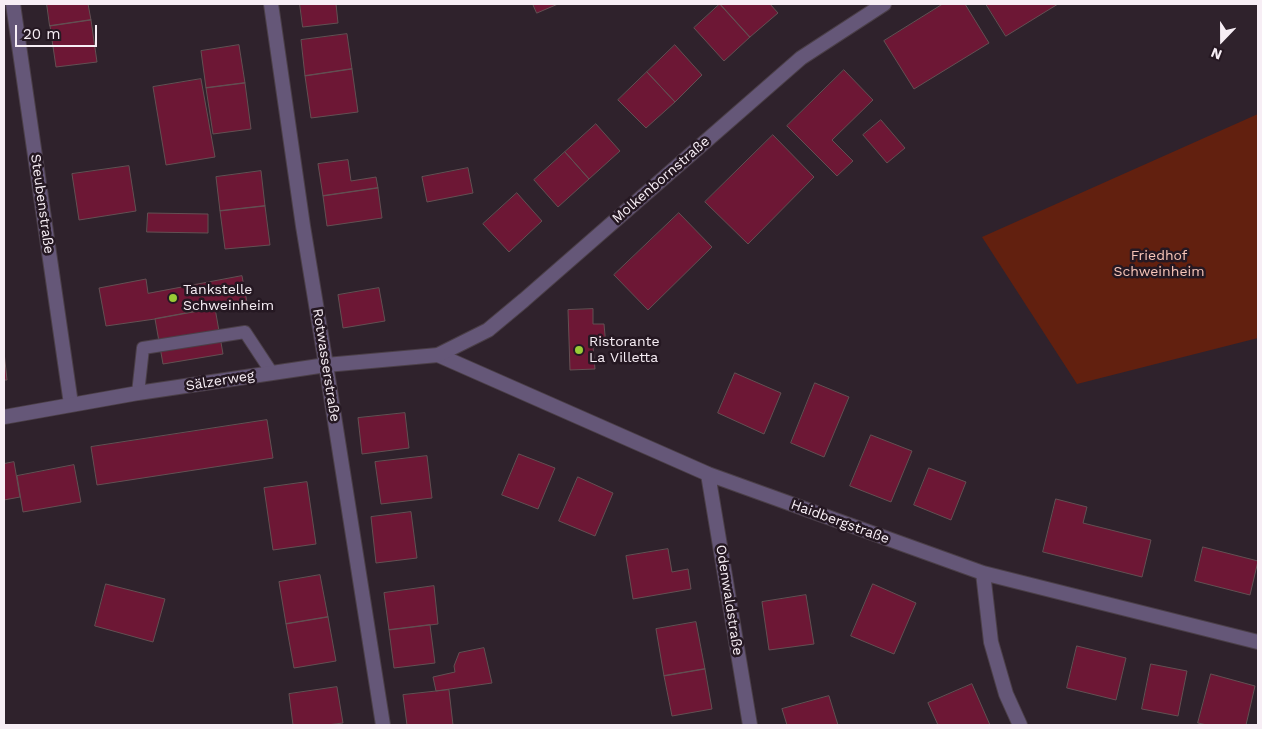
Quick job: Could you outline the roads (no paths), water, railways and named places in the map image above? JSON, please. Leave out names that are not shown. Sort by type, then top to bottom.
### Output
[{"type":"street","name":"Steubenstraße","points":[[13,4],[71,404]]},
{"type":"street","name":"Rotwasserstraße","points":[[272,4],[303,226],[383,725]]},
{"type":"street","name":"Molkenbornstraße","points":[[438,355],[488,330],[801,58],[884,4]]},
{"type":"street","name":"Sälzerweg","points":[[4,417],[71,404],[326,365],[438,355]]},
{"type":"street","name":"Haidbergstraße","points":[[438,355],[708,474],[982,573],[1258,642]]},
{"type":"street","name":"Odenwaldstraße","points":[[708,474],[750,725]]},
{"type":"street","points":[[982,573],[991,642],[1006,694],[1020,725]]},
{"type":"lane","points":[[138,394],[143,348],[162,345],[245,332],[272,373]]},
{"type":"place","name":"Tankstelle Schweinheim","points":[[173,298]]},
{"type":"place","name":"Ristorante La Villetta","points":[[579,350]]},
{"type":"park label","name":"Friedhof Schweinheim","points":[[1159,264]]}]
